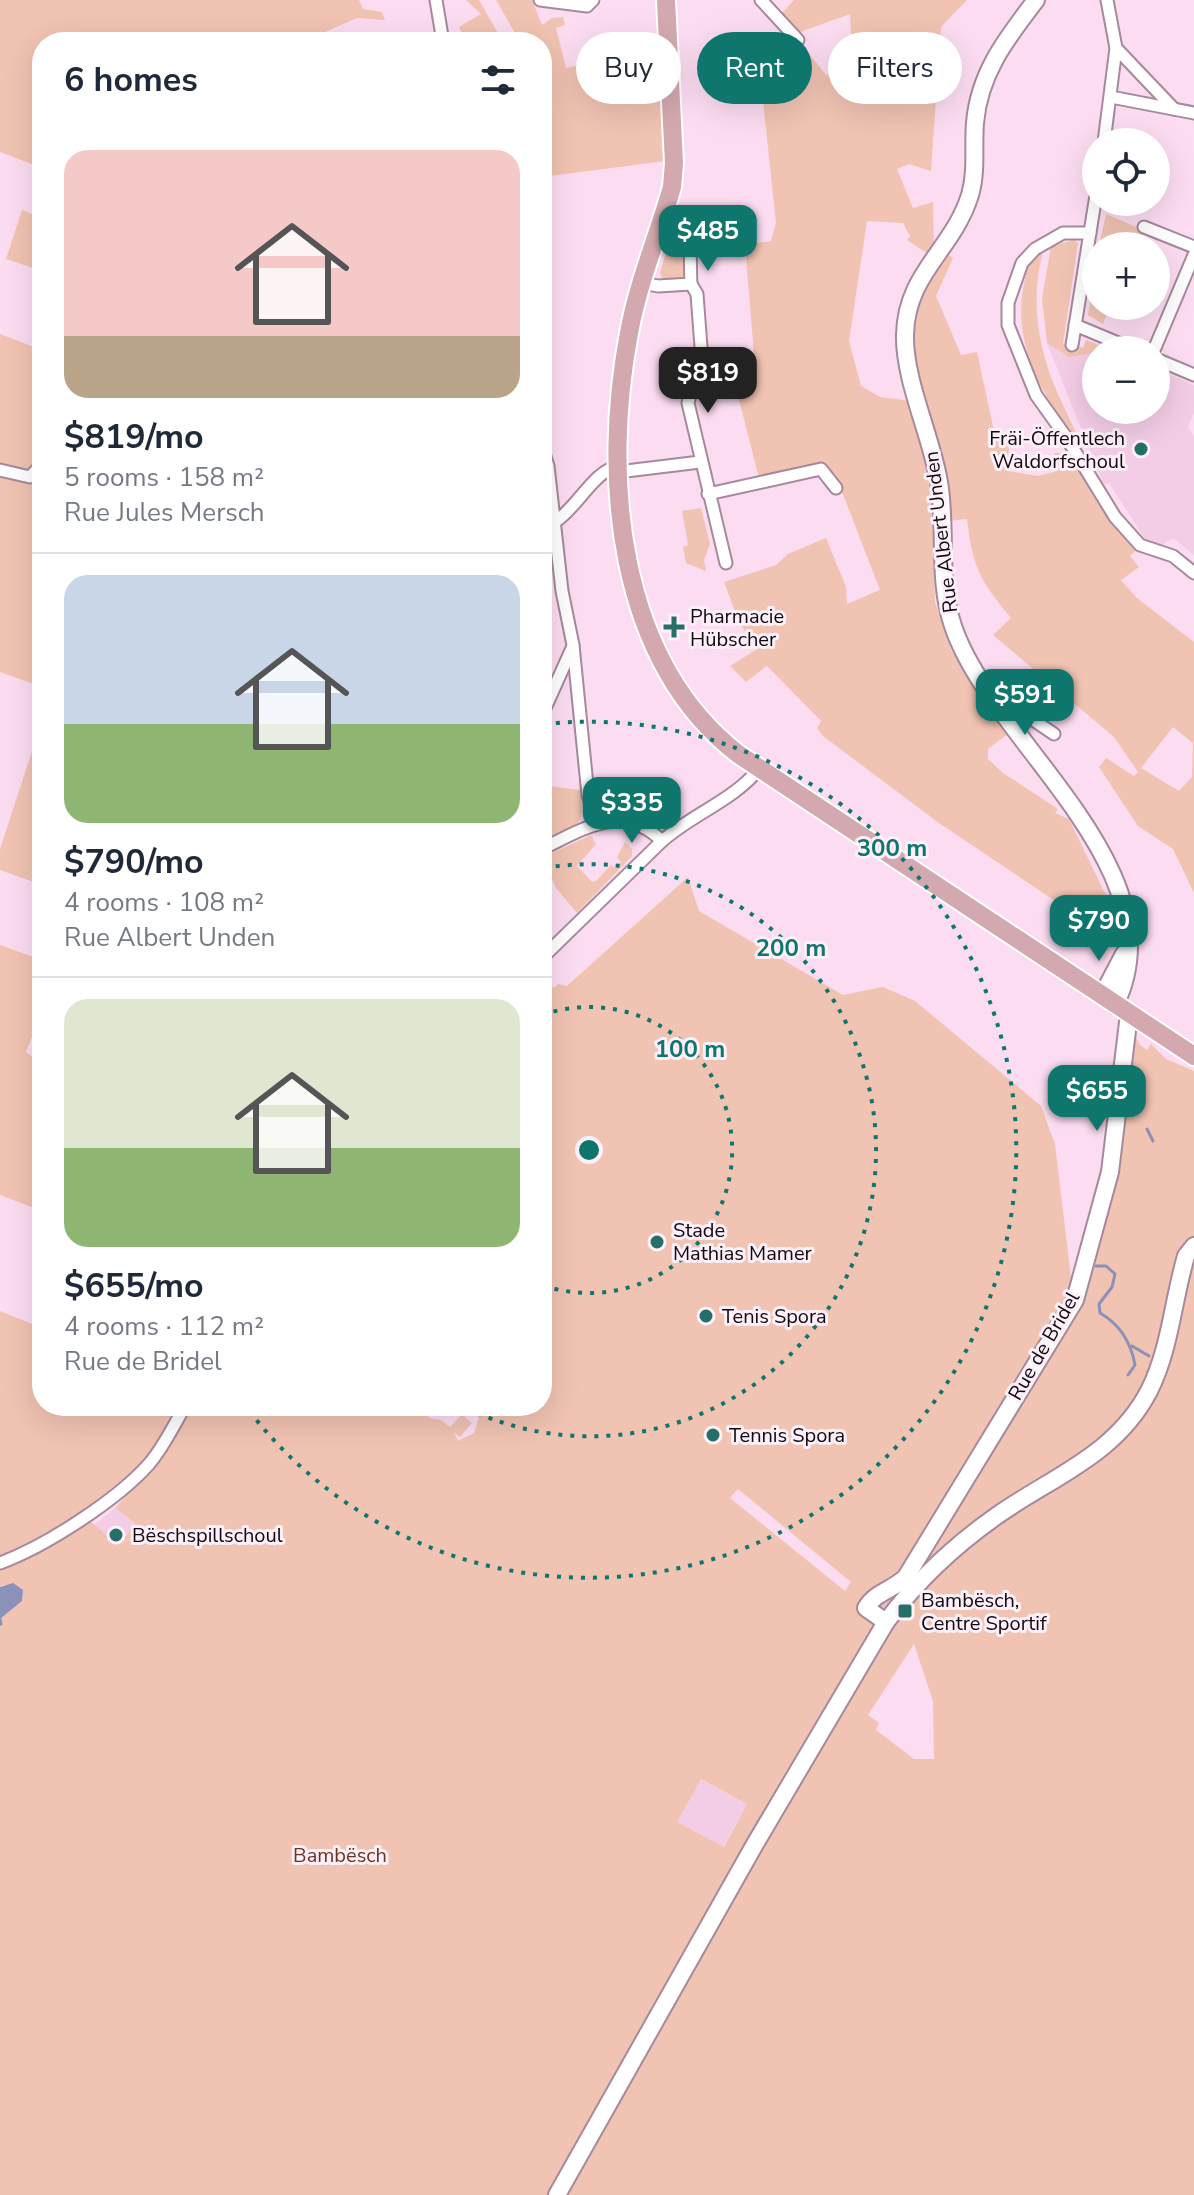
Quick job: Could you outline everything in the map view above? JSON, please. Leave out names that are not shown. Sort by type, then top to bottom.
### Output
[{"type":"main road","points":[[666,0],[675,150],[666,208],[642,283],[621,379],[618,470],[626,542],[639,604],[654,647],[675,687],[703,722],[759,769],[1194,1056]]},
{"type":"main road","name":"Rue Albert Unden","points":[[1036,0],[999,48],[988,69],[975,122],[972,186],[964,213],[954,235],[914,288],[905,338],[940,485],[943,577],[953,626],[964,652],[1074,809],[1103,857],[1122,909],[1127,945],[1127,977],[1115,1005]]},
{"type":"main road","name":"Rue de Bridel","points":[[886,1622],[866,1608],[871,1599],[897,1586],[906,1577],[1075,1300],[1117,1134],[1115,1005]]},
{"type":"main road","points":[[557,2195],[755,1844],[886,1622],[909,1591],[968,1538],[1019,1501],[1085,1463],[1111,1442],[1131,1419],[1156,1374],[1186,1256],[1194,1246]]},
{"type":"street","points":[[436,0],[441,32]]},
{"type":"street","points":[[540,0],[587,6],[593,0]]},
{"type":"street","points":[[761,0],[791,32]]},
{"type":"street","points":[[1106,128],[1116,48],[1107,0]]},
{"type":"street","points":[[1116,48],[1174,109]]},
{"type":"street","points":[[1111,97],[1194,113]]},
{"type":"street","points":[[666,208],[681,218],[688,229],[691,284],[697,294],[701,347],[688,403],[726,563]]},
{"type":"street","points":[[1144,227],[1194,247]]},
{"type":"street","points":[[1082,233],[1063,233],[1035,249],[1022,263],[1008,303],[1008,325],[1036,395],[1115,517],[1140,545],[1173,556],[1194,573]]},
{"type":"street","points":[[1160,336],[1194,255]]},
{"type":"street","points":[[1072,345],[1082,282]]},
{"type":"street","points":[[642,283],[658,286],[691,284]]},
{"type":"street","points":[[1075,325],[1101,336]]},
{"type":"street","points":[[1170,365],[1194,375]]},
{"type":"street","points":[[556,521],[571,512],[605,470],[700,462]]},
{"type":"street","points":[[708,494],[821,469],[836,488]]},
{"type":"street","points":[[0,470],[30,477],[32,475]]},
{"type":"street","points":[[552,501],[562,591],[573,645],[588,795],[597,823]]},
{"type":"street","points":[[552,692],[573,645]]},
{"type":"street","points":[[1000,706],[1007,702],[1054,734]]},
{"type":"street","points":[[552,948],[679,826],[734,795],[759,769]]},
{"type":"street","points":[[552,844],[597,823],[622,819],[639,823],[662,841]]},
{"type":"street","points":[[0,1563],[55,1536],[108,1501],[154,1458],[179,1416]]},
{"type":"shaded area","name":"Fräi-Öffentlech Waldorfschoul","points":[[1047,343],[1069,357],[1082,355],[1082,424],[1170,424],[1170,375],[1194,385],[1194,413],[1188,427],[1194,436],[1194,555],[1173,538],[1162,545],[1146,540],[1109,483],[1104,485]]},
{"type":"shaded area","name":"Bëschspillschoul","points":[[115,1508],[135,1523],[119,1545],[94,1525]]},
{"type":"shaded area","points":[[700,1779],[747,1804],[723,1847],[677,1822]]},
{"type":"green space","points":[[0,0],[359,0],[363,9],[382,12],[385,20],[357,18],[325,32],[32,32],[32,164],[0,152]]},
{"type":"green space","points":[[466,0],[479,0],[497,32],[461,32],[459,27],[481,14]]},
{"type":"green space","points":[[496,0],[532,0],[542,25],[552,18],[563,17],[565,25],[556,28],[566,68],[576,66],[576,104],[661,104],[665,161],[552,176],[552,32],[514,32]]},
{"type":"green space","points":[[794,0],[967,0],[941,27],[941,32],[851,32],[850,14],[796,32],[780,15]]},
{"type":"green space","points":[[812,57],[826,75],[828,104],[936,104],[931,171],[909,164],[897,169],[913,208],[933,202],[934,248],[928,254],[907,240],[910,236],[903,223],[867,221],[849,341],[861,386],[880,397],[911,401],[931,468],[935,602],[951,650],[1009,733],[988,749],[988,759],[1003,773],[1058,809],[1055,813],[1069,819],[1114,912],[1100,931],[939,823],[823,736],[817,728],[821,721],[767,666],[746,682],[730,666],[757,649],[739,622],[724,582],[776,565],[788,554],[826,538],[846,587],[847,604],[880,590],[837,479],[824,465],[759,478],[736,388],[756,379],[745,245],[771,241],[776,223],[763,104],[812,104]]},
{"type":"green space","points":[[22,210],[32,214],[32,268],[6,259]]},
{"type":"green space","points":[[1106,216],[1143,230],[1142,232],[1102,232]]},
{"type":"green space","points":[[677,227],[685,274],[677,282],[663,280],[660,273],[673,228]]},
{"type":"green space","points":[[1074,240],[1078,243],[1063,344],[1082,348],[1082,355],[1069,357],[1047,343],[1042,299],[1051,246]]},
{"type":"green space","points":[[1044,249],[1037,286],[1041,342],[1052,379],[1085,460],[1037,377],[1023,333],[1021,309],[1026,273],[1032,259]]},
{"type":"green space","points":[[946,253],[953,258],[936,296],[961,355],[977,352],[994,431],[1009,442],[1008,471],[1038,476],[1057,471],[1054,453],[1070,453],[1110,519],[1137,549],[1130,556],[1139,567],[1121,580],[1137,598],[1194,642],[1194,893],[1173,849],[1138,826],[1099,767],[1106,758],[1134,776],[1138,772],[1114,737],[993,635],[1011,618],[992,594],[975,562],[967,519],[948,521],[933,422],[912,350],[912,318],[920,291]],"holes":[[[1173,727],[1193,743],[1192,777],[1179,791],[1141,768]]]},
{"type":"green space","points":[[0,334],[32,346],[32,683],[0,672]]},
{"type":"green space","points":[[701,508],[710,544],[704,560],[706,571],[686,563],[683,547],[688,545],[682,511]]},
{"type":"green space","points":[[32,751],[32,881],[0,870],[0,849]]},
{"type":"green space","points":[[552,786],[580,790],[580,820],[571,828],[552,836]]},
{"type":"green space","points":[[591,835],[596,844],[577,866],[592,882],[611,865],[615,868],[621,862],[617,857],[625,842],[632,849],[632,856],[577,913],[552,879],[552,853]]},
{"type":"green space","name":"Bambësch","points":[[688,877],[699,911],[843,995],[883,987],[915,1001],[1041,1106],[1055,1144],[1071,1278],[1082,1278],[1110,1172],[1135,1035],[1147,1050],[1151,1044],[1166,1059],[1194,1071],[1194,2195],[0,2195],[0,1619],[22,1601],[23,1591],[3,1585],[0,1587],[0,1311],[32,1324],[32,1416],[171,1416],[163,1430],[165,1433],[136,1469],[80,1513],[119,1545],[135,1523],[115,1508],[151,1469],[186,1416],[428,1416],[450,1427],[460,1416],[464,1416],[472,1423],[460,1437],[454,1432],[458,1441],[474,1433],[478,1416],[552,1416],[552,986],[567,986]],"holes":[[[738,1489],[851,1582],[845,1591],[730,1498]],[[914,1644],[933,1701],[934,1759],[914,1759],[876,1730],[879,1723],[868,1715]],[[701,1779],[747,1804],[724,1847],[677,1822]]]},
{"type":"green space","points":[[0,945],[32,956],[32,1037],[26,1052],[32,1056],[32,1207],[0,1195]]},
{"type":"water","points":[[13,1583],[23,1590],[22,1601],[0,1619],[0,1587]]},
{"type":"waterway","points":[[1147,1129],[1153,1141]]},
{"type":"waterway","points":[[1096,1266],[1106,1266],[1115,1274],[1112,1287],[1099,1304],[1100,1313],[1114,1323],[1128,1342],[1135,1365],[1128,1375]]},
{"type":"waterway","points":[[1132,1346],[1149,1356]]},
{"type":"waterway","points":[[0,1619],[1,1624]]},
{"type":"place","name":"Fräi-Öffentlech Waldorfschoul","points":[[1141,449]]},
{"type":"place","name":"Pharmacie Hübscher","points":[[674,627]]},
{"type":"place","name":"Stade Mathias Mamer","points":[[657,1242]]},
{"type":"place","name":"Tenis Spora","points":[[706,1316]]},
{"type":"place","name":"Tennis Spora","points":[[713,1435]]},
{"type":"place","name":"Bëschspillschoul","points":[[116,1535]]},
{"type":"place","name":"Bambësch, Centre Sportif","points":[[905,1611]]}]
